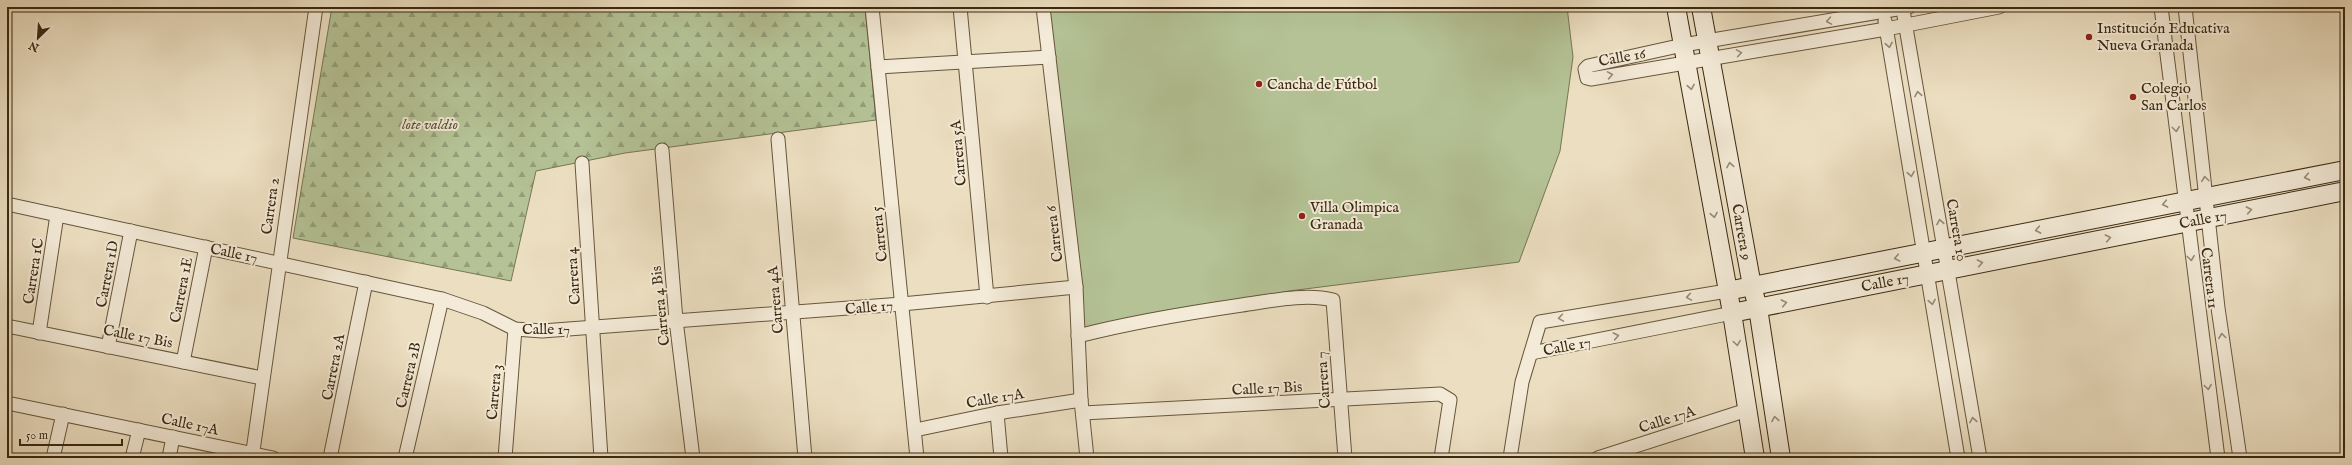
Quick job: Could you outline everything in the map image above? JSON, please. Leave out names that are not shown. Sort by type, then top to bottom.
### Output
[{"type":"street","name":"Carrera 2","points":[[252,456],[278,263],[316,7]]},
{"type":"street","name":"Carrera 5","points":[[872,7],[917,458]]},
{"type":"street","name":"Carrera 5A","points":[[960,7],[987,297]]},
{"type":"street","name":"Carrera 6","points":[[1043,7],[1076,287],[1081,400],[1087,458]]},
{"type":"street","name":"Carrera 9","points":[[1676,7],[1732,313],[1755,458]]},
{"type":"street","name":"Carrera 9","points":[[1701,7],[1752,286],[1758,308],[1781,458]]},
{"type":"street","name":"Calle 16","points":[[1709,49],[1883,9],[1905,7]]},
{"type":"street","name":"Carrera 10","points":[[1905,7],[1906,25],[1980,458]]},
{"type":"street","name":"Calle 16","points":[[1685,53],[1591,79],[1587,78],[1585,74],[1585,70],[1588,66],[1709,49],[1886,29],[1999,7]]},
{"type":"street","name":"Carrera 11","points":[[2161,7],[2198,312],[2218,458]]},
{"type":"street","name":"Carrera 11","points":[[2184,7],[2210,218],[2218,308],[2240,458]]},
{"type":"street","points":[[1883,9],[1958,458]]},
{"type":"street","points":[[878,67],[1049,57]]},
{"type":"street","name":"Carrera 4A","points":[[778,139],[805,458]]},
{"type":"street","name":"Carrera 4 Bis","points":[[662,150],[676,320],[693,458]]},
{"type":"street","name":"Carrera 4","points":[[582,163],[601,458]]},
{"type":"street","name":"Calle 17","points":[[2345,170],[2207,197],[2184,200],[1728,291],[1540,322],[1531,353],[2345,191]]},
{"type":"street","name":"Calle 17","points":[[7,204],[442,299],[483,313],[515,329],[542,331],[593,328],[676,320],[792,313],[987,297],[1076,287]]},
{"type":"street","name":"Carrera 1C","points":[[39,333],[57,215]]},
{"type":"street","name":"Carrera 1D","points":[[108,347],[132,231]]},
{"type":"street","name":"Carrera 1E","points":[[183,362],[206,247]]},
{"type":"street","name":"Carrera 2A","points":[[330,458],[366,282]]},
{"type":"street","name":"Carrera 7","points":[[1078,336],[1112,327],[1289,298],[1333,300],[1345,458]]},
{"type":"street","name":"Carrera 2B","points":[[405,458],[442,299]]},
{"type":"street","points":[[2198,312],[2218,308]]},
{"type":"street","name":"Calle 17 Bis","points":[[7,326],[262,378]]},
{"type":"street","name":"Carrera 3","points":[[504,458],[515,329]]},
{"type":"street","points":[[1510,458],[1517,404],[1531,353]]},
{"type":"street","name":"Calle 17 Bis","points":[[1083,413],[1340,401],[1440,394],[1450,400],[1441,458]]},
{"type":"street","name":"Calle 17A","points":[[914,430],[997,412],[1081,400]]},
{"type":"street","name":"Calle 17A","points":[[7,403],[173,437],[252,456],[273,458]]},
{"type":"street","name":"Calle 17A","points":[[1598,458],[1747,410]]},
{"type":"street","points":[[997,412],[1001,458]]},
{"type":"street","points":[[52,458],[63,414]]},
{"type":"street","points":[[132,458],[139,430]]},
{"type":"street","points":[[169,458],[173,437]]},
{"type":"green space","name":"lote valdio","points":[[332,7],[865,7],[876,120],[625,153],[536,171],[511,281],[293,238]]},
{"type":"green space","name":"Villa Olimpica Granada","points":[[1044,7],[1567,7],[1573,57],[1560,151],[1519,262],[1289,291],[1079,335]]},
{"type":"place","name":"Institución Educativa Nueva Granada","points":[[2089,37]]},
{"type":"place","name":"Cancha de Fútbol","points":[[1259,84]]},
{"type":"place","name":"Colegio San Carlos","points":[[2133,97]]},
{"type":"place","name":"Villa Olimpica Granada","points":[[1302,216]]}]
